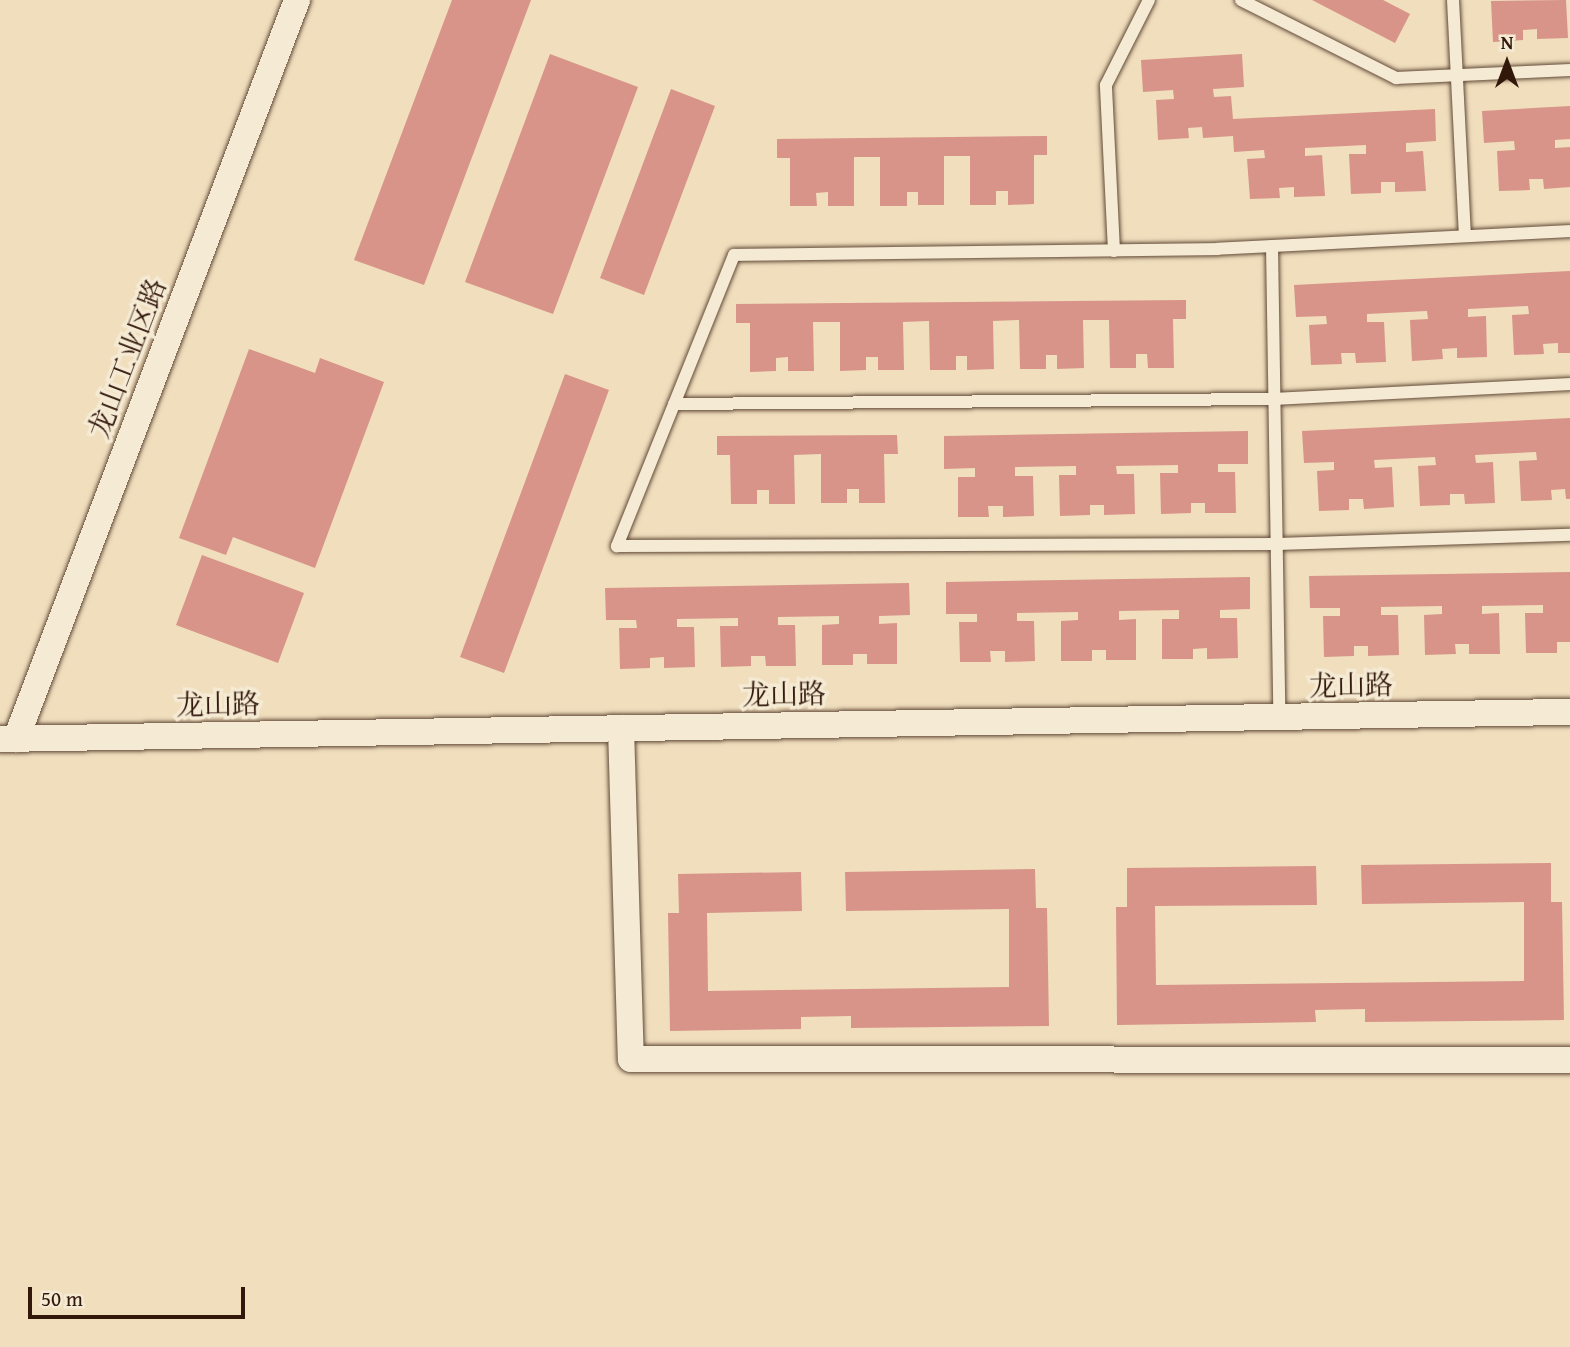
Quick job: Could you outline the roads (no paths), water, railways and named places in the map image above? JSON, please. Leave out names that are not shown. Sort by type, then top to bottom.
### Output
[{"type":"street","name":"龙山工业区路","points":[[8,739],[297,0]]},
{"type":"street","name":"龙山路","points":[[8,739],[1570,712]]},
{"type":"street","points":[[621,729],[631,1059],[1570,1060]]},
{"type":"lane","points":[[1114,251],[1105,85],[1149,0]]},
{"type":"lane","points":[[1241,0],[1396,78],[1570,70]]},
{"type":"lane","points":[[1453,0],[1465,236]]},
{"type":"lane","points":[[1570,231],[1114,251],[734,255],[617,546],[1277,544],[1570,535]]},
{"type":"lane","points":[[1272,246],[1279,717]]},
{"type":"lane","points":[[674,404],[1274,399],[1570,384]]}]
